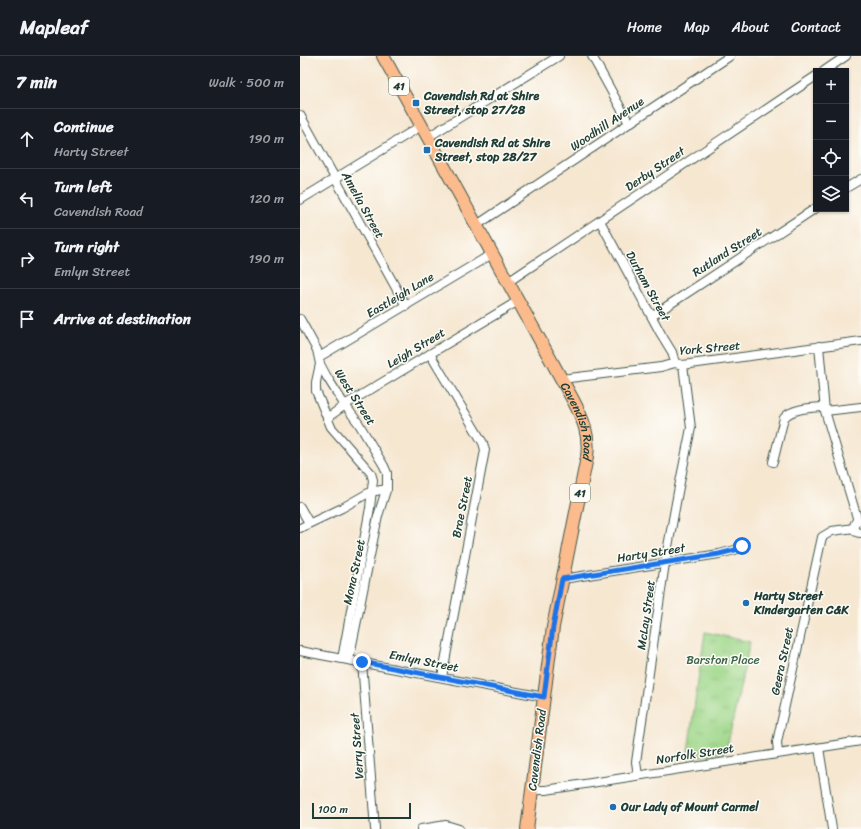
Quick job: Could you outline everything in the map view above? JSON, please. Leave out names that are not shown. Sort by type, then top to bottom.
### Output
[{"type":"main road","name":"Cavendish Road","points":[[383,56],[583,419],[587,433],[587,457],[553,627],[528,829]]},
{"type":"street","points":[[428,137],[559,56]]},
{"type":"street","points":[[592,56],[629,124]]},
{"type":"street","name":"Woodhill Avenue","points":[[477,225],[730,56]]},
{"type":"street","points":[[828,68],[846,56]]},
{"type":"street","name":"Derby Street","points":[[508,282],[813,78]]},
{"type":"street","name":"Amelia Street","points":[[300,115],[406,306]]},
{"type":"street","points":[[300,200],[421,126]]},
{"type":"street","points":[[849,186],[861,179]]},
{"type":"street","name":"Rutland Street","points":[[652,316],[813,210]]},
{"type":"street","name":"Durham Street","points":[[600,221],[672,352],[675,363]]},
{"type":"street","name":"Eastleigh Lane","points":[[319,360],[492,254]]},
{"type":"street","name":"Leigh Street","points":[[327,418],[345,405],[518,301]]},
{"type":"street","points":[[300,319],[317,350],[319,360]]},
{"type":"street","name":"York Street","points":[[561,379],[662,367],[675,363],[683,365],[861,341]]},
{"type":"street","points":[[820,346],[825,409],[858,524],[856,532],[861,533]]},
{"type":"street","name":"Brae Street","points":[[430,354],[483,443],[485,450],[442,677]]},
{"type":"street","name":"West Street","points":[[319,360],[345,405],[384,466],[387,473],[387,489]]},
{"type":"street","name":"West Street","points":[[319,360],[316,391],[333,430],[371,472],[373,480],[372,492]]},
{"type":"street","name":"McLay Street","points":[[638,775],[636,762],[666,563],[691,428],[683,365]]},
{"type":"street","points":[[773,462],[784,418],[787,414],[793,411],[861,407]]},
{"type":"street","points":[[300,528],[372,492],[387,489]]},
{"type":"street","name":"Mona Street","points":[[346,659],[378,516],[387,489]]},
{"type":"street","name":"Mona Street","points":[[346,659],[372,492]]},
{"type":"street","points":[[300,507],[309,523]]},
{"type":"street","name":"Geera Street","points":[[778,753],[777,742],[822,537],[832,532],[858,524]]},
{"type":"street","name":"Harty Street","points":[[562,579],[719,554],[735,550],[742,546]]},
{"type":"street","name":"Emlyn Street","points":[[300,651],[544,697]]},
{"type":"street","name":"Verry Street","points":[[362,662],[375,829]]},
{"type":"street","name":"Norfolk Street","points":[[532,790],[546,790],[861,741]]},
{"type":"street","points":[[819,748],[832,829]]},
{"type":"street","points":[[421,829],[446,825],[459,829]]},
{"type":"green space","name":"Barston Place","points":[[705,632],[750,642],[726,752],[687,758]]},
{"type":"place","name":"Cavendish Rd at Shire Street, stop 27/28","points":[[416,103]]},
{"type":"place","name":"Cavendish Rd at Shire Street, stop 28/27","points":[[427,150]]},
{"type":"place","name":"Harty Street Kindergarten C&K","points":[[746,603]]},
{"type":"place","name":"Our Lady of Mount Carmel","points":[[613,807]]},
{"type":"route","points":[[362,662],[544,697],[553,627],[562,579],[719,554],[735,550],[742,546]]}]
